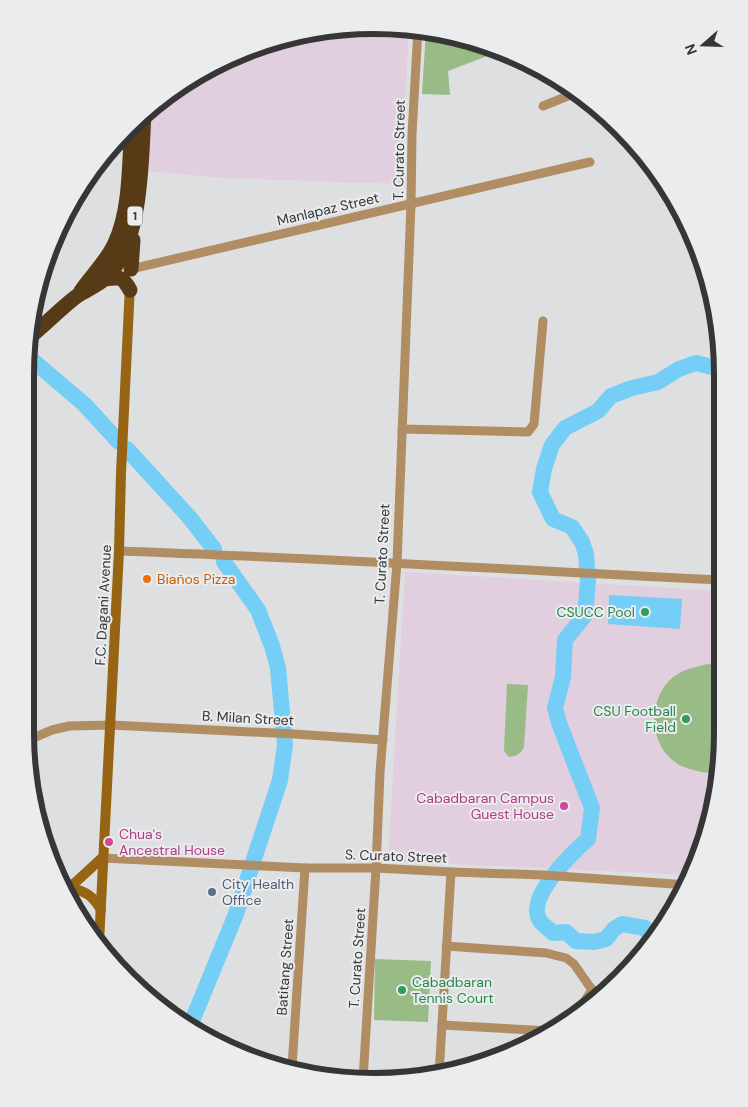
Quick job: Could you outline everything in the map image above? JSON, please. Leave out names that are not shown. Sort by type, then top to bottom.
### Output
[{"type":"highway","name":"1","points":[[37,331],[77,296],[104,279],[126,249],[134,223],[138,200],[143,124]]},
{"type":"highway","name":"1","points":[[77,296],[107,258],[116,242],[126,200],[131,135]]},
{"type":"highway","points":[[131,269],[134,223]]},
{"type":"highway","points":[[104,279],[119,277],[124,280],[130,290]]},
{"type":"street","name":"T. Curato Street","points":[[363,1073],[380,772],[397,563],[412,134],[418,37]]},
{"type":"street","points":[[543,106],[569,96]]},
{"type":"street","name":"Manlapaz Street","points":[[131,269],[590,162]]},
{"type":"street","name":"F.C. Dagani Avenue","points":[[100,934],[102,858],[111,725],[131,269]]},
{"type":"street","points":[[402,428],[528,432],[534,424],[543,321]]},
{"type":"street","points":[[119,551],[714,580]]},
{"type":"street","name":"B. Milan Street","points":[[34,738],[52,730],[69,726],[111,725],[383,740]]},
{"type":"street","points":[[71,886],[102,858]]},
{"type":"street","name":"S. Curato Street","points":[[102,858],[305,868],[376,868],[543,875],[678,884]]},
{"type":"street","name":"Batitang Street","points":[[292,1063],[305,868]]},
{"type":"street","points":[[440,1067],[451,872]]},
{"type":"street","points":[[72,890],[88,893],[101,910]]},
{"type":"street","points":[[446,946],[546,953],[566,958],[574,964],[595,992]]},
{"type":"street","points":[[442,1025],[539,1030]]},
{"type":"shaded area","points":[[352,34],[409,36],[401,184],[223,178],[148,171],[151,118],[204,79],[265,52],[308,40]]},
{"type":"shaded area","points":[[405,572],[714,591],[714,755],[703,821],[683,875],[388,861]]},
{"type":"green space","points":[[425,38],[462,45],[490,55],[448,71],[450,95],[422,94]]},
{"type":"green space","name":"CSU Football Field","points":[[708,664],[714,665],[714,755],[712,773],[692,770],[675,762],[663,749],[655,728],[654,717],[659,696],[672,678],[680,672]]},
{"type":"green space","points":[[507,684],[528,685],[524,747],[518,754],[509,757],[504,751]]},
{"type":"green space","name":"Cabadbaran Tennis Court","points":[[375,959],[431,961],[428,1022],[374,1020]]},
{"type":"water","name":"CSUCC Pool","points":[[609,595],[682,599],[680,629],[608,624]]},
{"type":"waterway","points":[[34,362],[84,404],[119,442]]},
{"type":"waterway","points":[[648,934],[645,928],[622,924],[614,929],[606,939],[594,942],[576,941],[566,932],[553,933],[539,919],[537,909],[539,899],[545,887],[553,875],[588,839],[592,808],[555,708],[563,677],[565,640],[585,615],[588,581],[586,554],[582,542],[572,527],[553,519],[540,492],[544,469],[552,445],[565,428],[598,411],[611,396],[632,388],[658,382],[679,369],[696,363],[714,368]]},
{"type":"waterway","points":[[127,449],[190,518],[214,549]]},
{"type":"waterway","points":[[192,1021],[236,914],[280,780],[285,745],[278,668],[272,646],[258,610],[224,562]]},
{"type":"place","name":"Biaños Pizza","points":[[147,579]]},
{"type":"place","name":"CSUCC Pool","points":[[645,612]]},
{"type":"place","name":"CSU Football Field","points":[[686,719]]},
{"type":"place","name":"Cabadbaran Campus Guest House","points":[[564,806]]},
{"type":"place","name":"Chua's Ancestral House","points":[[109,842]]},
{"type":"place","name":"City Health Office","points":[[212,892]]},
{"type":"place","name":"Cabadbaran Tennis Court","points":[[402,990]]}]
